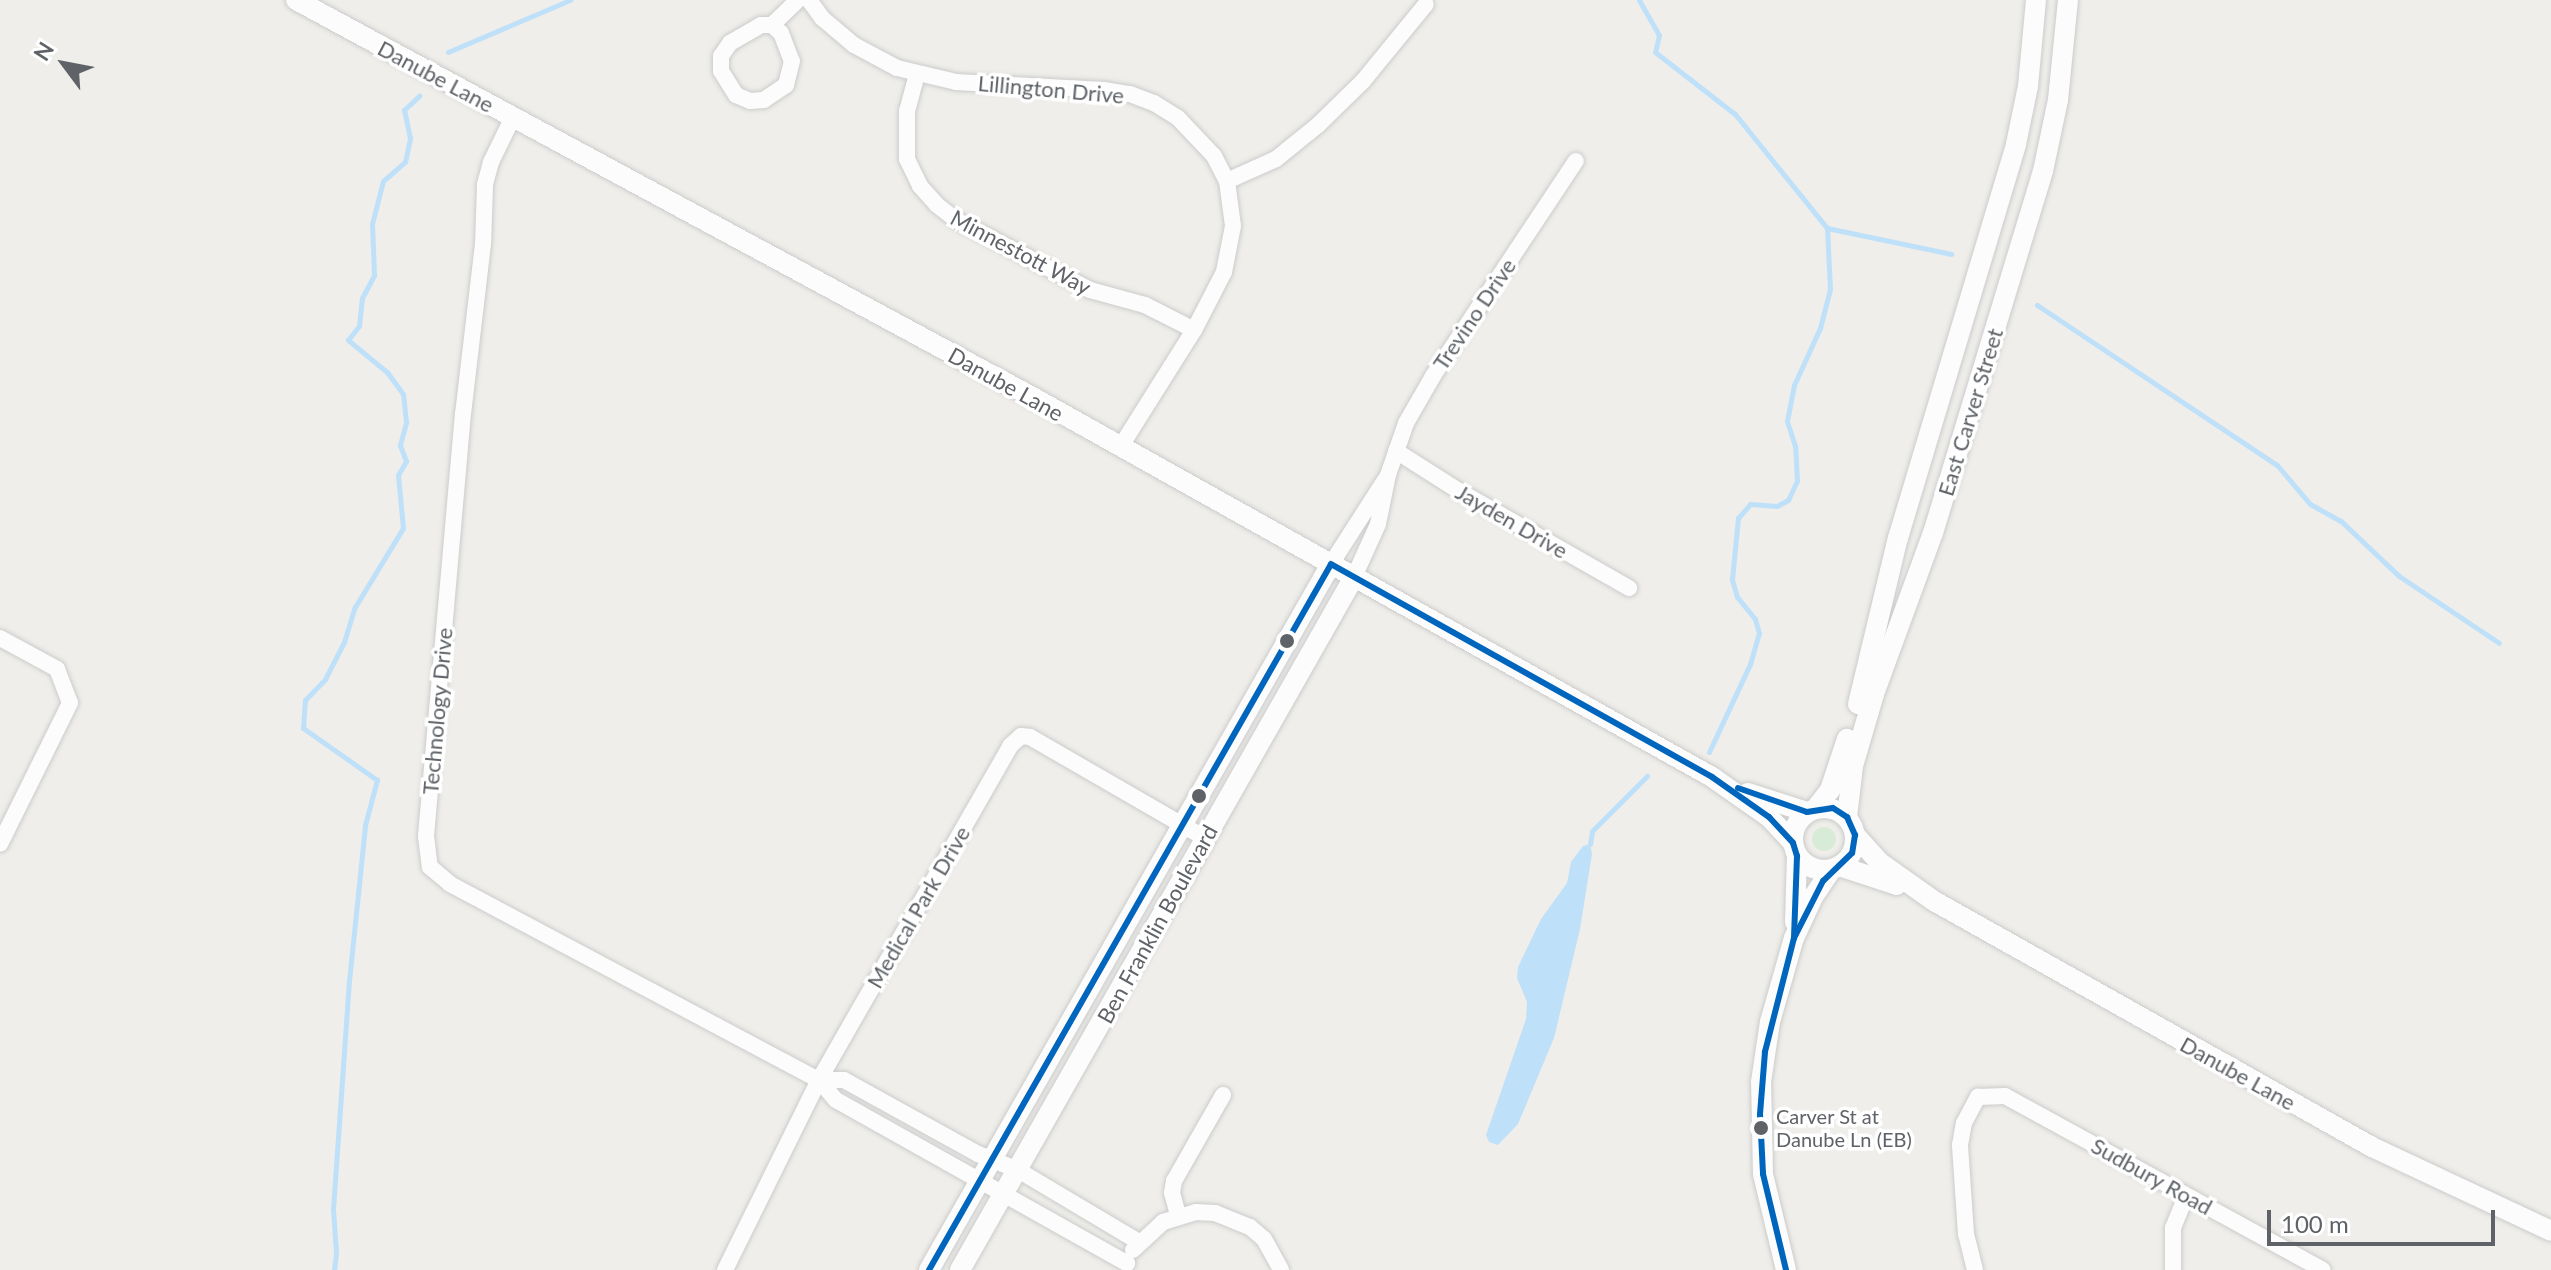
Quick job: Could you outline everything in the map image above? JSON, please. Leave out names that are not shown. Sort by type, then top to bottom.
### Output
[{"type":"street","name":"Danube Lane","points":[[296,0],[1121,446],[1712,777],[1758,798],[1812,810]]},
{"type":"street","points":[[772,25],[781,33],[792,61],[786,85],[764,100],[750,101],[736,95],[721,71],[721,56],[739,37],[761,25],[772,25],[798,0]]},
{"type":"street","name":"Lillington Drive","points":[[809,0],[822,18],[854,45],[875,59],[917,74],[956,82],[1130,94],[1154,103],[1198,136],[1227,181],[1233,226],[1230,250],[1224,272],[1194,330],[1121,446]]},
{"type":"street","name":"East Carver Street","points":[[1812,810],[1833,782],[1858,703],[1898,538],[2016,144],[2028,86],[2036,0]]},
{"type":"street","name":"East Carver Street","points":[[1851,826],[1853,766],[1874,694],[1933,533],[2043,171],[2058,100],[2068,0]]},
{"type":"street","points":[[1227,181],[1250,174],[1276,159],[1318,125],[1363,81],[1426,4]]},
{"type":"street","name":"Minnestott Way","points":[[917,74],[907,111],[907,159],[920,186],[937,205],[956,220],[1090,290],[1145,305],[1194,330]]},
{"type":"street","name":"Technology Drive","points":[[513,117],[491,162],[485,185],[483,244],[463,413],[427,856],[430,867],[453,886],[819,1080],[836,1100],[1126,1267]]},
{"type":"street","name":"Trevino Drive","points":[[1354,577],[1378,524],[1388,475],[1406,423],[1433,376],[1576,161]]},
{"type":"street","name":"Jayden Drive","points":[[1396,451],[1459,491],[1629,588]]},
{"type":"street","name":"Trevino Drive","points":[[1331,564],[1359,514],[1388,475]]},
{"type":"street","name":"Ben Franklin Boulevard","points":[[929,1270],[1331,564]]},
{"type":"street","name":"Ben Franklin Boulevard","points":[[960,1270],[1354,577]]},
{"type":"street","points":[[0,638],[57,669],[70,703],[0,844]]},
{"type":"street","name":"Medical Park Drive","points":[[725,1270],[819,1080],[1003,758],[1021,736],[1030,737],[1205,838]]},
{"type":"street","name":"Danube Lane","points":[[1712,777],[1769,817],[1795,850]]},
{"type":"street","points":[[1786,1270],[1767,1203],[1760,1114],[1770,1022],[1794,938],[1813,897],[1835,868],[1852,853],[1851,826],[1833,808],[1812,810],[1795,826],[1794,938]]},
{"type":"street","name":"Danube Lane","points":[[1851,826],[1879,862],[1934,901]]},
{"type":"street","points":[[1795,850],[1812,868],[1835,868]]},
{"type":"street","name":"Danube Lane","points":[[1835,868],[1872,874],[1934,901],[2372,1147],[2551,1231]]},
{"type":"street","name":"Technology Drive","points":[[819,1080],[844,1080],[1018,1170],[1139,1242]]},
{"type":"street","points":[[1178,1215],[1172,1193],[1174,1181],[1223,1095]]},
{"type":"street","name":"Sudbury Road","points":[[1975,1270],[1966,1234],[1960,1145],[1964,1123],[1978,1097],[2005,1096],[2323,1270]]},
{"type":"street","points":[[2173,1270],[2173,1228],[2186,1196]]},
{"type":"street","points":[[1126,1267],[1139,1242],[1163,1222],[1196,1212],[1233,1218],[1264,1239],[1281,1270]]},
{"type":"green space","points":[[1824,827],[1832,831],[1836,839],[1832,847],[1824,851],[1816,847],[1812,839],[1816,831]]},
{"type":"water","points":[[1590,844],[1592,854],[1580,929],[1554,1038],[1518,1124],[1498,1145],[1489,1142],[1486,1135],[1526,1019],[1527,1002],[1517,978],[1518,967],[1541,919],[1567,883],[1571,862],[1583,846]]},
{"type":"waterway","points":[[448,52],[570,0]]},
{"type":"waterway","points":[[1639,0],[1659,35],[1655,52],[1735,114],[1827,228],[1951,254]]},
{"type":"waterway","points":[[334,1270],[333,1209],[349,981],[365,825],[377,780],[303,728],[305,700],[325,679],[344,642],[355,607],[403,528],[398,475],[406,461],[400,445],[406,422],[403,394],[388,373],[348,340],[359,326],[362,298],[374,275],[372,224],[383,181],[405,162],[410,138],[404,110],[419,96]]},
{"type":"waterway","points":[[1709,752],[1750,664],[1759,633],[1755,619],[1737,597],[1732,579],[1738,518],[1750,504],[1777,506],[1788,500],[1797,481],[1795,446],[1787,421],[1794,385],[1820,328],[1830,289],[1827,228]]},
{"type":"waterway","points":[[2037,305],[2277,465],[2310,504],[2341,521],[2399,576],[2499,643]]},
{"type":"waterway","points":[[1590,844],[1592,831],[1647,776]]},
{"type":"transit line","points":[[929,1270],[1331,564],[1712,777],[1769,817],[1793,843],[1797,856],[1794,938]]},
{"type":"transit line","points":[[1738,788],[1807,812],[1833,808],[1847,817],[1855,835],[1852,853],[1823,881],[1794,938],[1765,1052],[1760,1114],[1763,1174],[1786,1270]]},
{"type":"place","name":"Carver St at Danube Ln (EB)","points":[[1761,1128]]}]
